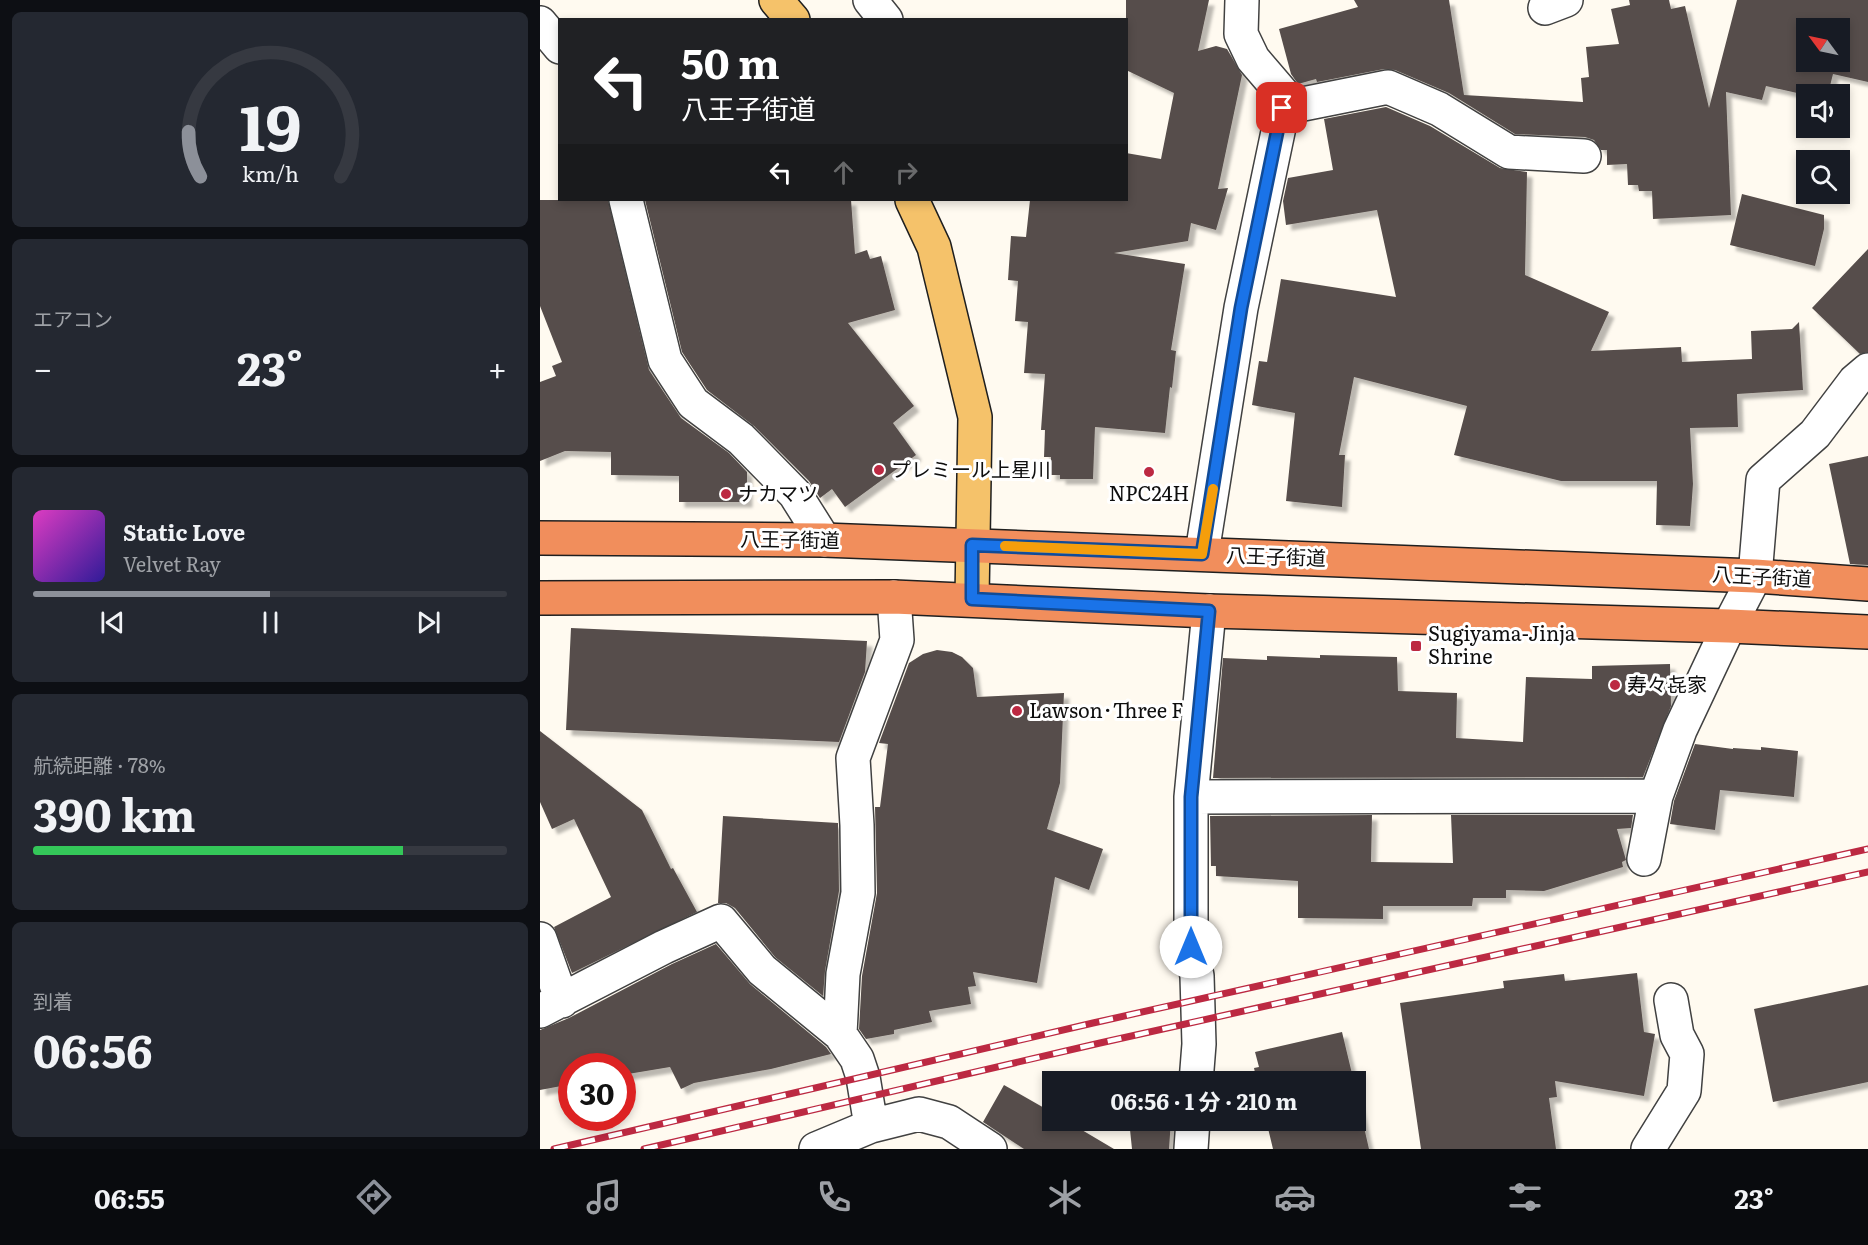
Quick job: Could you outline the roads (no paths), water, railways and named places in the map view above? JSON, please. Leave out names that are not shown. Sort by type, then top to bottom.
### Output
[{"type":"highway","name":"八王子街道","points":[[540,538],[824,540],[972,545],[1755,576],[1868,584]]},
{"type":"highway","points":[[540,598],[894,597],[1209,611],[1868,632]]},
{"type":"main road","points":[[776,0],[791,18]]},
{"type":"main road","points":[[912,201],[934,247],[975,417],[972,599]]},
{"type":"street","points":[[870,0],[884,18]]},
{"type":"street","points":[[1202,554],[1241,308],[1282,108],[1283,94],[1253,59],[1241,34],[1242,0]]},
{"type":"street","points":[[540,23],[558,45]]},
{"type":"street","points":[[1282,108],[1388,87],[1439,109],[1509,152],[1584,156]]},
{"type":"street","points":[[626,201],[665,360],[693,403],[741,439],[795,494],[824,540]]},
{"type":"street","points":[[1644,859],[1656,796],[1680,730],[1755,576],[1763,480],[1815,434],[1855,381],[1868,370]]},
{"type":"street","points":[[840,1034],[843,974],[858,893],[853,758],[897,640],[894,597]]},
{"type":"street","points":[[1197,1071],[1199,1044],[1197,976],[1191,947],[1191,797],[1209,611]]},
{"type":"street","points":[[1191,797],[1656,796]]},
{"type":"street","points":[[540,939],[551,1006],[664,947],[721,921],[762,970],[840,1034],[856,1059],[863,1077],[871,1126]]},
{"type":"street","points":[[1648,1149],[1684,1091],[1687,1054],[1677,1035],[1671,1000]]},
{"type":"street","points":[[816,1149],[871,1126],[919,1114],[949,1122],[990,1149]]},
{"type":"street","points":[[1191,1149],[1192,1131]]},
{"type":"railway","points":[[554,1149],[1093,1023],[1868,849]]},
{"type":"railway","points":[[644,1149],[1100,1043],[1868,872]]},
{"type":"place","name":"プレミール上星川","points":[[879,470]]},
{"type":"place","name":"NPC24H","points":[[1149,472]]},
{"type":"place","name":"ナカマツ","points":[[726,494]]},
{"type":"place","name":"Sugiyama-Jinja Shrine","points":[[1416,646]]},
{"type":"place","name":"寿々㐂家","points":[[1615,685]]},
{"type":"place","name":"Lawson･Three F","points":[[1017,711]]}]
